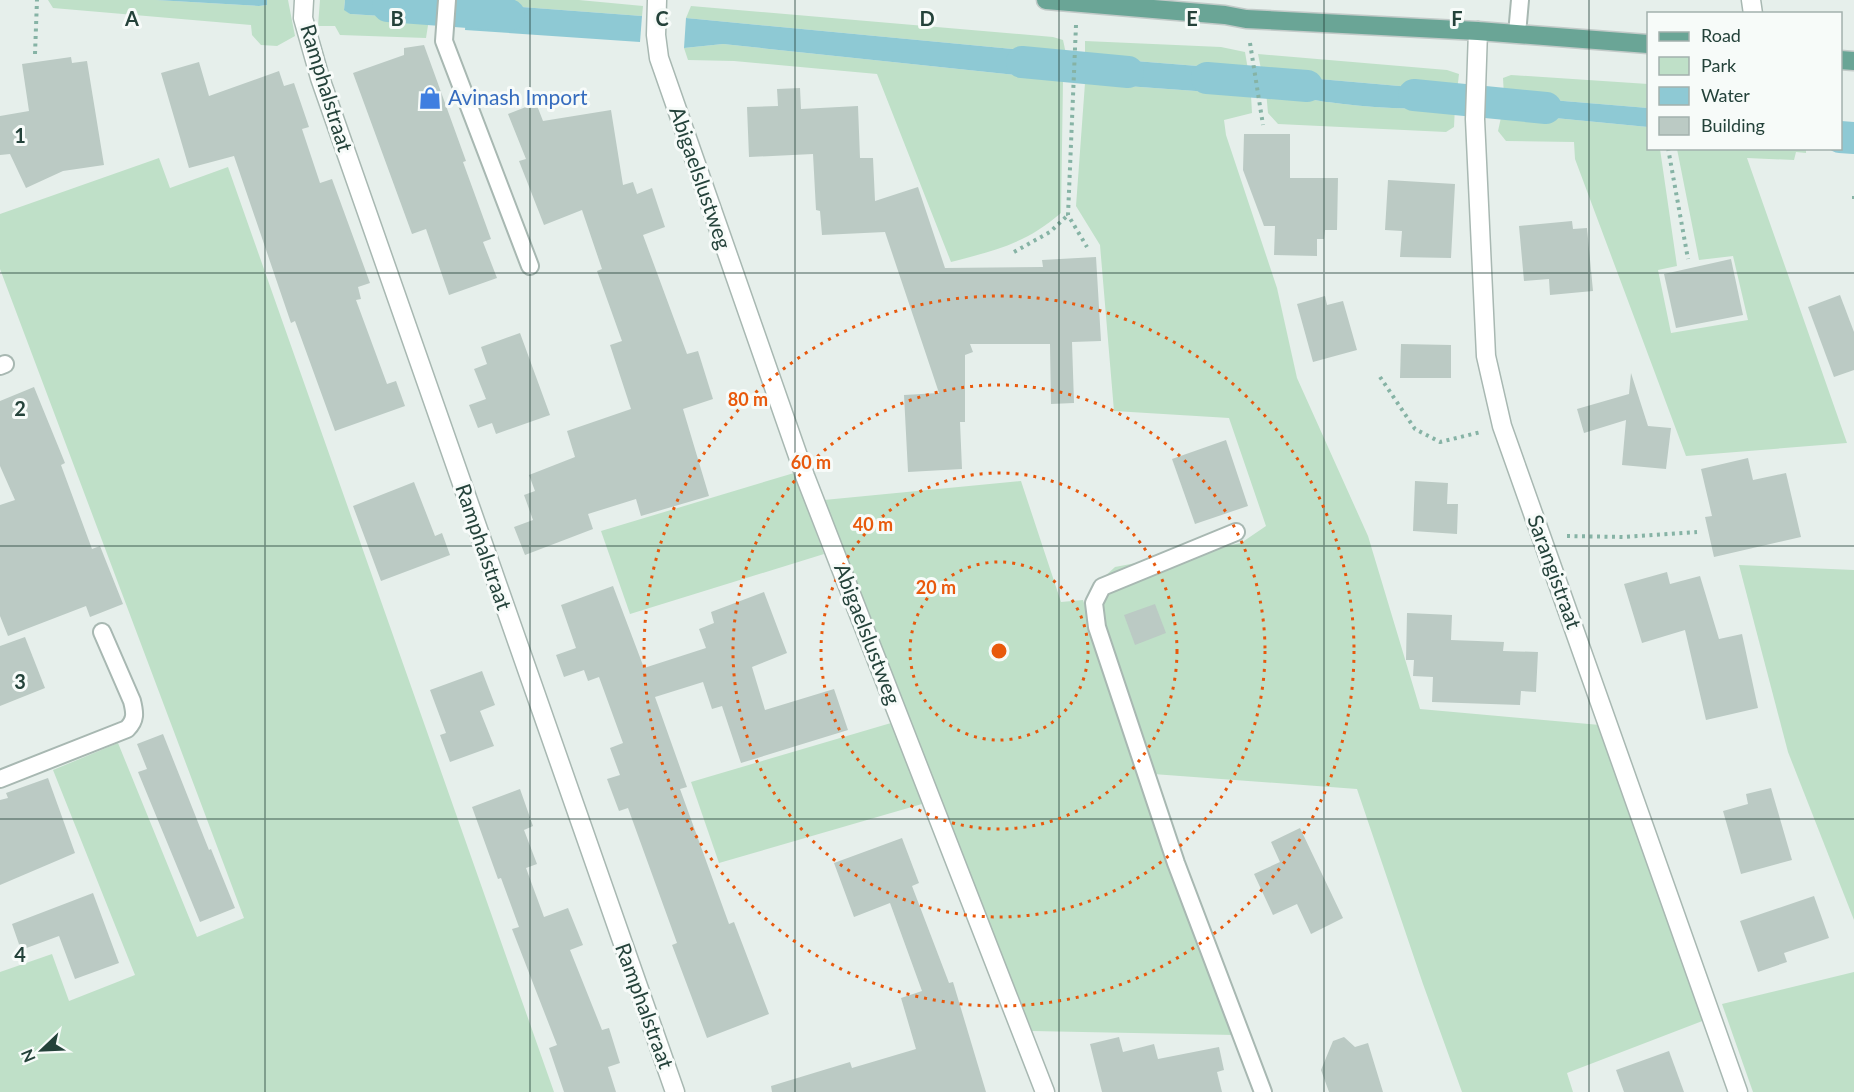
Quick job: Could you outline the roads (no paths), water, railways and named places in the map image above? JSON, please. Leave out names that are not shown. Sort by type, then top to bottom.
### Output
[{"type":"main road","points":[[1046,0],[1225,15],[1246,19],[1478,31],[1647,44]]},
{"type":"street","name":"Ramphalstraat","points":[[304,0],[303,18],[320,78],[675,1092]]},
{"type":"street","name":"Abigaelslustweg","points":[[657,0],[656,35],[659,58],[805,476],[1045,1092]]},
{"type":"street","name":"Sarangistraat","points":[[1478,31],[1475,118],[1486,356],[1502,426],[1738,1092]]},
{"type":"lane","points":[[447,0],[444,41],[530,266]]},
{"type":"lane","points":[[1517,34],[1520,0]]},
{"type":"lane","points":[[1236,532],[1102,587],[1094,603],[1097,627],[1176,863],[1263,1092]]},
{"type":"lane","points":[[0,779],[127,729],[133,722],[135,712],[132,701],[102,632]]},
{"type":"water","points":[[156,0],[267,0],[267,5],[259,6]]},
{"type":"water","points":[[345,0],[430,0],[429,19],[350,14],[344,10]]},
{"type":"water","points":[[467,3],[642,16],[640,42],[465,30]]},
{"type":"water","points":[[686,18],[1066,54],[1063,80],[723,44],[684,48]]},
{"type":"water","points":[[1085,57],[1248,70],[1251,95],[1085,83]]},
{"type":"water","points":[[1262,74],[1457,91],[1455,106],[1384,108],[1360,106],[1266,91]]},
{"type":"water","points":[[1504,96],[1647,108],[1647,127],[1502,113]]},
{"type":"waterway","points":[[388,6],[509,15]]},
{"type":"waterway","points":[[1022,62],[1128,72]]},
{"type":"waterway","points":[[1207,78],[1307,86]]},
{"type":"waterway","points":[[1414,95],[1546,108]]},
{"type":"waterway","points":[[1842,137],[1854,138]]},
{"type":"place","name":"Avinash Import","points":[[430,98]]}]
